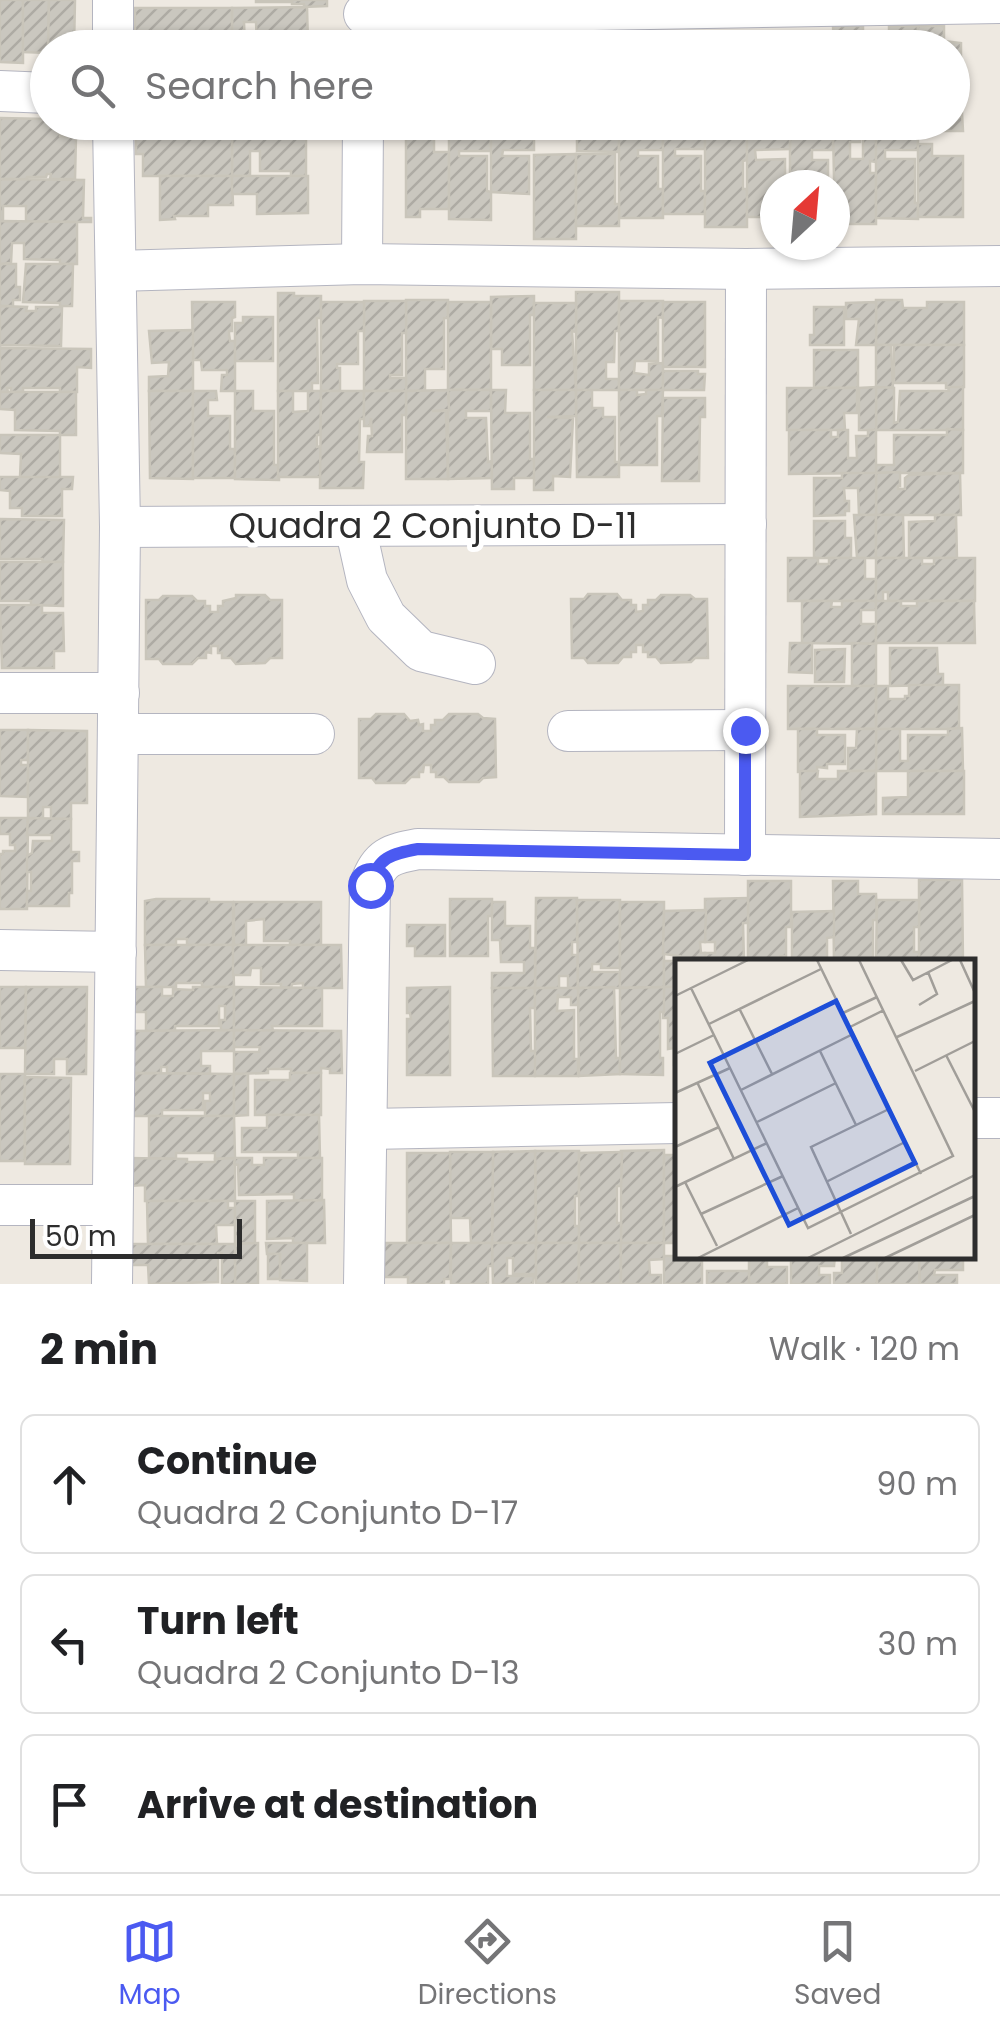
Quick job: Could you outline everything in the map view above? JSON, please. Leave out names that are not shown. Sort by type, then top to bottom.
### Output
[{"type":"street","points":[[112,30],[113,0]]},
{"type":"street","points":[[364,21],[1000,4]]},
{"type":"street","points":[[0,92],[30,93]]},
{"type":"street","points":[[112,1284],[120,526],[113,140]]},
{"type":"street","points":[[362,264],[363,140]]},
{"type":"street","points":[[116,271],[362,264],[746,269],[1000,266]]},
{"type":"street","points":[[745,855],[746,269]]},
{"type":"street","name":"Quadra 2 Conjunto D-11","points":[[120,526],[746,524]]},
{"type":"street","points":[[354,526],[367,580],[386,616],[422,651],[475,664]]},
{"type":"street","points":[[0,692],[119,693]]},
{"type":"street","points":[[568,731],[745,730]]},
{"type":"street","points":[[118,734],[314,734]]},
{"type":"street","points":[[364,1284],[370,885],[374,870],[384,859],[418,849],[1000,859]]},
{"type":"street","points":[[0,950],[116,952]]},
{"type":"street","points":[[368,1129],[675,1124]]},
{"type":"street","points":[[0,1205],[112,1205]]},
{"type":"building","points":[[0,0],[23,0],[23,63],[0,62]]},
{"type":"building","points":[[23,0],[49,0],[48,30],[30,30],[30,52],[23,52]]},
{"type":"building","points":[[49,0],[75,0],[74,30],[48,30]]},
{"type":"building","points":[[256,0],[327,0],[327,6],[304,7],[292,2]]},
{"type":"building","points":[[307,7],[308,30],[256,30],[256,22],[244,22],[244,30],[232,30],[232,8]]},
{"type":"building","points":[[135,8],[232,8],[232,30],[135,30]]},
{"type":"building","points":[[619,26],[637,27],[637,30],[619,30]]},
{"type":"building","points":[[833,26],[863,26],[863,30],[833,30]]},
{"type":"building","points":[[889,26],[918,26],[918,30],[889,30]]},
{"type":"building","points":[[918,26],[944,26],[944,30],[918,30]]},
{"type":"building","points":[[0,118],[30,119],[30,140],[76,140],[75,179],[50,179],[51,174],[47,174],[0,179]]},
{"type":"building","points":[[136,140],[232,140],[232,176],[143,176],[143,154],[136,154]]},
{"type":"building","points":[[232,140],[306,140],[306,176],[291,176],[291,171],[260,171],[260,151],[250,151],[250,176],[232,176]]},
{"type":"building","points":[[406,140],[434,140],[434,152],[449,152],[449,209],[420,209],[420,217],[406,217]]},
{"type":"building","points":[[449,140],[491,140],[491,151],[459,151],[459,156],[487,156],[491,220],[449,219]]},
{"type":"building","points":[[491,140],[534,140],[534,150],[503,150],[502,156],[529,156],[529,194],[491,192]]},
{"type":"building","points":[[577,140],[619,140],[619,152],[577,151]]},
{"type":"building","points":[[619,140],[663,140],[663,150],[638,150],[638,156],[658,156],[663,218],[619,218]]},
{"type":"building","points":[[663,140],[705,140],[705,149],[675,149],[675,156],[701,156],[705,214],[663,214]]},
{"type":"building","points":[[705,140],[747,140],[743,189],[747,189],[747,227],[705,227]]},
{"type":"building","points":[[747,140],[790,140],[790,149],[755,150],[756,160],[785,159],[785,170],[760,170],[760,217],[747,217]]},
{"type":"building","points":[[790,140],[833,140],[833,150],[812,150],[812,160],[828,160],[828,170],[790,170]]},
{"type":"building","points":[[833,140],[860,140],[850,142],[850,159],[863,159],[863,140],[876,140],[876,162],[870,161],[870,173],[876,173],[876,224],[850,224],[850,170],[834,170]]},
{"type":"building","points":[[876,140],[918,140],[918,150],[885,150],[885,159],[915,159],[918,219],[876,218]]},
{"type":"building","points":[[918,144],[932,144],[932,156],[963,156],[963,217],[918,217]]},
{"type":"building","points":[[576,154],[576,239],[534,239],[534,155]]},
{"type":"building","points":[[576,154],[615,154],[619,226],[576,226]]},
{"type":"building","points":[[160,176],[232,176],[233,205],[208,205],[208,216],[160,220]]},
{"type":"building","points":[[232,176],[308,176],[308,213],[257,214],[257,194],[232,194]]},
{"type":"building","points":[[0,179],[84,180],[83,218],[91,218],[91,222],[26,222],[26,206],[3,206],[0,221]]},
{"type":"building","points":[[0,221],[77,222],[77,264],[24,259],[24,243],[12,243],[11,263],[0,264]]},
{"type":"building","points":[[0,264],[16,264],[20,300],[13,300],[13,306],[0,306]]},
{"type":"building","points":[[26,264],[73,264],[72,306],[23,302]]},
{"type":"building","points":[[576,292],[619,292],[619,331],[615,331],[614,362],[606,362],[606,379],[619,379],[619,390],[576,390]]},
{"type":"building","points":[[278,293],[321,296],[321,318],[317,318],[318,383],[312,383],[312,391],[278,391]]},
{"type":"building","points":[[534,296],[530,365],[502,365],[502,349],[491,349],[491,297]]},
{"type":"building","points":[[406,300],[448,300],[444,369],[425,369],[425,391],[406,391]]},
{"type":"building","points":[[876,300],[902,300],[903,308],[927,308],[927,302],[964,302],[964,345],[876,345]]},
{"type":"building","points":[[364,301],[406,301],[402,375],[390,378],[406,378],[406,391],[364,391]]},
{"type":"building","points":[[619,301],[663,301],[663,318],[658,317],[658,361],[635,361],[634,373],[649,375],[649,364],[663,363],[663,390],[619,390]]},
{"type":"building","points":[[192,302],[235,302],[229,334],[230,341],[235,341],[235,391],[221,391],[222,375],[227,375],[227,370],[202,370],[201,360],[193,360]]},
{"type":"building","points":[[321,302],[364,302],[364,331],[358,331],[358,364],[337,364],[340,391],[321,391]]},
{"type":"building","points":[[448,302],[491,302],[491,390],[448,390]]},
{"type":"building","points":[[663,302],[705,302],[705,367],[663,367]]},
{"type":"building","points":[[876,302],[876,345],[856,345],[859,319],[846,319],[846,303]]},
{"type":"building","points":[[534,303],[576,303],[576,332],[572,331],[576,390],[534,390]]},
{"type":"building","points":[[0,306],[27,307],[26,311],[62,307],[61,346],[0,345]]},
{"type":"building","points":[[814,307],[844,307],[844,345],[810,345]]},
{"type":"building","points":[[243,317],[273,317],[273,361],[235,361],[235,323],[243,323]]},
{"type":"building","points":[[193,330],[193,391],[149,391],[149,377],[168,376],[169,362],[152,363],[149,331]]},
{"type":"building","points":[[876,345],[891,345],[893,388],[876,387]]},
{"type":"building","points":[[894,345],[964,345],[964,387],[894,383]]},
{"type":"building","points":[[0,348],[91,349],[91,368],[77,367],[77,392],[23,388],[23,392],[11,392],[7,388],[8,392],[0,392]]},
{"type":"building","points":[[814,350],[858,350],[858,388],[814,388]]},
{"type":"building","points":[[663,371],[705,374],[704,390],[663,390]]},
{"type":"building","points":[[876,387],[894,388],[894,423],[898,422],[900,391],[949,391],[948,387],[963,387],[963,430],[876,430]]},
{"type":"building","points":[[876,387],[876,430],[859,430],[859,388]]},
{"type":"building","points":[[787,388],[857,388],[857,413],[844,413],[845,430],[787,430]]},
{"type":"building","points":[[448,390],[491,390],[491,411],[466,411],[466,418],[486,418],[492,478],[448,479]]},
{"type":"building","points":[[448,390],[449,410],[432,411],[446,411],[448,479],[406,479],[406,391]]},
{"type":"building","points":[[491,390],[506,390],[505,413],[530,413],[530,459],[534,459],[535,478],[514,478],[514,489],[492,489]]},
{"type":"building","points":[[534,390],[576,390],[576,416],[547,417],[573,418],[570,477],[553,476],[553,490],[534,490]]},
{"type":"building","points":[[576,390],[592,390],[592,408],[603,408],[603,417],[615,417],[619,477],[577,477]]},
{"type":"building","points":[[619,390],[637,390],[637,395],[646,394],[646,390],[663,390],[662,416],[657,416],[657,465],[619,465]]},
{"type":"building","points":[[149,391],[193,391],[193,479],[150,478]]},
{"type":"building","points":[[193,391],[216,391],[217,400],[208,400],[208,416],[230,416],[235,478],[193,478]]},
{"type":"building","points":[[235,391],[253,391],[253,411],[274,411],[274,465],[279,465],[279,480],[235,479]]},
{"type":"building","points":[[278,391],[293,391],[293,412],[308,411],[308,391],[321,391],[321,435],[317,435],[317,447],[321,446],[321,477],[278,477]]},
{"type":"building","points":[[321,391],[364,391],[359,462],[364,462],[363,488],[320,488]]},
{"type":"building","points":[[364,391],[406,391],[402,452],[367,452],[368,436],[372,436],[371,418],[370,426],[364,426]]},
{"type":"building","points":[[0,392],[76,392],[76,435],[15,430],[15,410],[0,409]]},
{"type":"building","points":[[663,398],[705,398],[705,417],[700,417],[699,481],[662,481]]},
{"type":"building","points":[[947,429],[963,430],[963,473],[876,473],[876,465],[894,465],[894,435],[947,435]]},
{"type":"building","points":[[789,430],[831,430],[831,437],[838,437],[838,430],[848,430],[848,458],[857,458],[856,436],[868,436],[868,430],[876,430],[876,473],[789,474]]},
{"type":"building","points":[[0,435],[60,435],[60,478],[20,477],[21,454],[0,453]]},
{"type":"building","points":[[900,472],[898,489],[905,489],[905,478],[909,475],[960,473],[961,515],[876,515],[876,473]]},
{"type":"building","points":[[842,473],[876,473],[876,515],[859,515],[858,488],[844,488],[845,501],[849,501],[845,515],[814,516],[814,478],[842,478]]},
{"type":"building","points":[[0,477],[73,477],[72,489],[62,489],[62,516],[22,516],[22,508],[10,508],[10,491],[0,490]]},
{"type":"building","points":[[854,515],[876,515],[876,558],[857,558]]},
{"type":"building","points":[[876,515],[903,515],[904,558],[876,558]]},
{"type":"building","points":[[935,515],[956,515],[957,558],[909,558],[909,522],[935,521]]},
{"type":"building","points":[[0,519],[64,520],[63,562],[0,559]]},
{"type":"building","points":[[814,521],[845,521],[845,538],[851,538],[851,558],[814,558]]},
{"type":"building","points":[[788,558],[818,558],[818,564],[829,564],[829,558],[865,558],[865,579],[876,579],[876,601],[788,601]]},
{"type":"building","points":[[876,558],[922,558],[922,564],[934,564],[934,558],[975,558],[975,601],[888,601],[888,592],[883,592],[883,601],[876,601]]},
{"type":"building","points":[[0,562],[63,562],[63,606],[0,601]]},
{"type":"building","points":[[588,594],[617,594],[622,600],[631,600],[636,612],[643,611],[648,600],[661,595],[707,599],[708,658],[661,663],[643,652],[643,645],[636,645],[631,657],[623,657],[618,663],[588,663],[584,658],[572,658],[571,599],[584,599]]},
{"type":"building","points":[[236,595],[265,595],[270,600],[282,600],[282,658],[236,664],[231,658],[222,658],[218,646],[211,646],[206,658],[198,658],[192,664],[163,664],[159,659],[146,659],[146,600],[192,596],[205,601],[210,612],[218,612],[223,601]]},
{"type":"building","points":[[802,601],[832,601],[831,607],[842,607],[842,601],[876,601],[876,610],[861,610],[861,624],[876,624],[876,644],[802,643]]},
{"type":"building","points":[[876,601],[901,601],[901,606],[917,606],[917,601],[974,601],[975,643],[876,643]]},
{"type":"building","points":[[0,605],[42,605],[42,613],[63,613],[64,651],[54,651],[54,668],[2,668]]},
{"type":"building","points":[[790,643],[812,643],[812,673],[789,672]]},
{"type":"building","points":[[852,643],[876,644],[876,686],[852,686]]},
{"type":"building","points":[[890,648],[937,648],[938,674],[943,674],[943,685],[890,686]]},
{"type":"building","points":[[845,649],[844,682],[815,682],[815,650]]},
{"type":"building","points":[[909,685],[959,685],[959,729],[876,729],[876,686],[888,686],[888,699],[905,699],[909,696]]},
{"type":"building","points":[[788,686],[876,686],[876,729],[788,729]]},
{"type":"building","points":[[376,714],[404,714],[410,721],[423,724],[423,731],[431,731],[435,720],[443,720],[449,714],[478,714],[495,719],[496,777],[479,782],[449,782],[436,777],[431,765],[424,765],[419,777],[411,777],[405,783],[376,783],[372,778],[359,778],[359,719],[371,719]]},
{"type":"building","points":[[962,728],[963,771],[876,771],[876,729],[900,729],[900,761],[908,761],[908,735],[948,735],[948,729]]},
{"type":"building","points":[[798,729],[817,729],[817,735],[845,735],[845,764],[827,764],[827,768],[817,767],[817,771],[798,772]]},
{"type":"building","points":[[857,729],[876,729],[876,771],[848,771],[848,748],[856,748]]},
{"type":"building","points":[[0,730],[28,730],[28,760],[21,760],[21,765],[28,765],[28,797],[0,796]]},
{"type":"building","points":[[28,730],[87,731],[87,803],[71,803],[71,819],[51,819],[51,807],[43,807],[43,819],[28,818]]},
{"type":"building","points":[[800,771],[818,771],[817,779],[838,779],[838,771],[876,771],[876,814],[800,817]]},
{"type":"building","points":[[908,771],[964,771],[964,814],[883,814],[883,798],[908,797]]},
{"type":"building","points":[[0,818],[28,818],[27,909],[0,909],[0,854],[15,851],[15,845],[10,845],[10,834],[0,834]]},
{"type":"building","points":[[28,818],[71,819],[71,852],[79,852],[79,861],[72,861],[69,906],[27,906],[31,872],[27,872],[27,856],[32,853],[33,841],[52,841],[52,835],[27,835]]},
{"type":"building","points":[[919,880],[962,880],[963,959],[919,959]]},
{"type":"building","points":[[748,881],[791,881],[791,927],[786,927],[786,956],[748,959]]},
{"type":"building","points":[[833,881],[858,881],[858,894],[876,894],[873,958],[834,959]]},
{"type":"building","points":[[536,898],[577,898],[577,942],[572,942],[572,955],[578,955],[578,988],[568,988],[568,976],[559,976],[559,988],[535,988]]},
{"type":"building","points":[[748,898],[748,923],[743,923],[744,959],[705,959],[705,953],[715,953],[715,942],[705,942],[705,899]]},
{"type":"building","points":[[450,899],[492,899],[488,956],[450,956]]},
{"type":"building","points":[[577,900],[620,900],[620,968],[592,964],[592,972],[620,972],[620,988],[578,988]]},
{"type":"building","points":[[877,900],[919,900],[914,952],[919,952],[919,959],[876,959]]},
{"type":"building","points":[[145,901],[233,902],[233,945],[187,945],[187,939],[176,939],[176,945],[145,945]]},
{"type":"building","points":[[234,902],[321,902],[321,945],[264,941],[264,919],[246,921],[246,945],[234,945]]},
{"type":"building","points":[[492,902],[505,902],[505,926],[530,926],[530,948],[535,948],[535,988],[492,988],[492,973],[524,973],[524,962],[501,962],[500,940],[492,940]]},
{"type":"building","points":[[620,902],[664,902],[664,987],[620,988]]},
{"type":"building","points":[[706,910],[705,942],[700,942],[705,959],[663,954],[664,911]]},
{"type":"building","points":[[834,911],[834,937],[827,938],[827,959],[792,959],[792,912]]},
{"type":"building","points":[[407,925],[445,925],[445,956],[415,956],[415,946],[407,946]]},
{"type":"building","points":[[145,945],[233,945],[234,987],[176,983],[176,987],[146,987]]},
{"type":"building","points":[[233,945],[341,945],[342,988],[303,988],[303,983],[292,984],[291,988],[261,984],[261,968],[251,968],[250,975],[233,975]]},
{"type":"building","points":[[664,961],[675,961],[675,987],[664,987]]},
{"type":"building","points":[[0,987],[26,987],[26,1048],[0,1048]]},
{"type":"building","points":[[26,987],[87,987],[86,1074],[67,1074],[67,1059],[54,1059],[54,1074],[25,1074]]},
{"type":"building","points":[[129,987],[162,987],[162,996],[173,996],[173,989],[234,987],[234,1030],[221,1031],[225,1006],[219,1006],[219,1026],[175,1026],[175,1031],[146,1031],[146,1012],[130,1012]]},
{"type":"building","points":[[234,987],[322,988],[322,1026],[234,1030]]},
{"type":"building","points":[[450,987],[450,1075],[407,1075],[407,1019],[411,1019],[407,1013],[407,988]]},
{"type":"building","points":[[614,987],[620,1074],[579,1076],[578,988]]},
{"type":"building","points":[[664,987],[675,987],[675,1065],[674,1048],[668,1049],[668,1018],[663,1018]]},
{"type":"building","points":[[664,987],[664,1012],[660,1012],[663,1075],[620,1074],[620,988]]},
{"type":"building","points":[[492,988],[535,988],[535,1008],[530,1008],[535,1076],[493,1076]]},
{"type":"building","points":[[535,988],[578,988],[578,1005],[571,1005],[571,997],[558,994],[557,1011],[574,1010],[578,1076],[535,1076]]},
{"type":"building","points":[[234,1030],[234,1051],[201,1051],[201,1066],[210,1066],[210,1074],[167,1073],[167,1067],[161,1067],[161,1073],[129,1073],[129,1031]]},
{"type":"building","points":[[234,1030],[341,1031],[342,1073],[321,1068],[321,1073],[268,1069],[268,1073],[234,1074],[234,1052],[259,1052],[260,1047],[234,1047]]},
{"type":"building","points":[[129,1073],[234,1074],[234,1116],[205,1116],[205,1101],[210,1101],[210,1093],[203,1093],[203,1110],[162,1110],[162,1116],[129,1116]]},
{"type":"building","points":[[290,1073],[321,1073],[321,1115],[255,1115],[255,1080],[290,1080]]},
{"type":"building","points":[[0,1074],[25,1074],[25,1161],[0,1161]]},
{"type":"building","points":[[234,1074],[248,1074],[248,1115],[234,1116]]},
{"type":"building","points":[[25,1077],[71,1078],[70,1164],[25,1164]]},
{"type":"building","points":[[267,1115],[319,1115],[320,1158],[298,1158],[298,1152],[242,1152],[242,1128],[267,1128]]},
{"type":"building","points":[[149,1116],[234,1116],[235,1158],[215,1159],[215,1153],[176,1153],[176,1159],[149,1158]]},
{"type":"building","points":[[664,1150],[664,1243],[621,1243],[621,1151]]},
{"type":"building","points":[[535,1151],[579,1151],[575,1226],[579,1226],[579,1243],[536,1243]]},
{"type":"building","points":[[535,1151],[536,1243],[492,1243],[493,1152]]},
{"type":"building","points":[[450,1152],[493,1152],[492,1243],[471,1243],[470,1218],[450,1218]]},
{"type":"building","points":[[622,1152],[621,1186],[617,1186],[621,1243],[579,1243],[579,1153]]},
{"type":"building","points":[[407,1153],[450,1153],[451,1243],[407,1243]]},
{"type":"building","points":[[664,1155],[675,1155],[675,1243],[664,1243]]},
{"type":"building","points":[[128,1158],[215,1162],[235,1158],[235,1201],[145,1201],[145,1185],[129,1186]]},
{"type":"building","points":[[235,1158],[252,1158],[252,1165],[264,1165],[264,1158],[322,1158],[322,1201],[294,1201],[294,1194],[239,1195]]},
{"type":"building","points":[[324,1200],[325,1243],[267,1239],[267,1201]]},
{"type":"building","points":[[147,1201],[228,1201],[228,1208],[235,1208],[235,1225],[216,1225],[217,1244],[148,1244]]},
{"type":"building","points":[[235,1201],[255,1201],[255,1243],[235,1244]]},
{"type":"building","points":[[258,1243],[258,1284],[235,1284],[235,1244]]},
{"type":"building","points":[[266,1243],[307,1243],[307,1281],[280,1280],[280,1254],[267,1254]]},
{"type":"building","points":[[384,1243],[451,1243],[450,1279],[444,1279],[444,1284],[408,1284],[408,1277],[384,1277]]},
{"type":"building","points":[[451,1243],[492,1243],[493,1266],[488,1266],[488,1284],[451,1284]]},
{"type":"building","points":[[492,1243],[536,1243],[536,1274],[513,1274],[513,1258],[507,1258],[507,1276],[534,1276],[533,1284],[493,1284]]},
{"type":"building","points":[[536,1243],[579,1243],[579,1284],[536,1284]]},
{"type":"building","points":[[579,1243],[621,1243],[621,1284],[579,1284]]},
{"type":"building","points":[[621,1243],[664,1243],[664,1259],[649,1260],[650,1275],[661,1275],[661,1284],[621,1284]]},
{"type":"building","points":[[128,1244],[235,1244],[235,1284],[222,1284],[222,1253],[218,1253],[218,1282],[149,1284],[148,1265],[128,1265]]},
{"type":"building","points":[[268,1254],[280,1254],[280,1279],[268,1279]]},
{"type":"building","points":[[664,1256],[702,1259],[702,1284],[664,1284]]},
{"type":"building","points":[[749,1259],[791,1259],[767,1260],[767,1267],[787,1267],[787,1284],[749,1284]]},
{"type":"building","points":[[791,1259],[835,1259],[834,1266],[819,1266],[819,1275],[830,1275],[830,1284],[791,1284]]},
{"type":"building","points":[[842,1259],[877,1259],[877,1284],[834,1284],[834,1273],[842,1273]]},
{"type":"building","points":[[877,1259],[919,1259],[920,1284],[877,1284]]},
{"type":"building","points":[[919,1259],[963,1259],[963,1270],[935,1270],[934,1275],[957,1275],[957,1284],[920,1284]]},
{"type":"building","points":[[707,1271],[749,1271],[749,1284],[707,1284]]},
{"type":"route","points":[[370,885],[374,870],[384,859],[418,849],[745,855],[745,730]]}]
